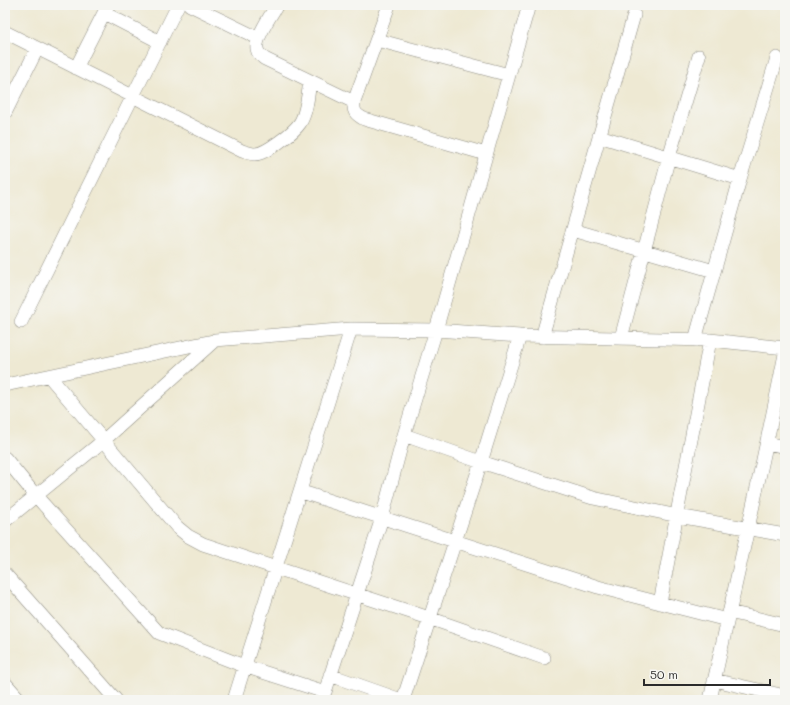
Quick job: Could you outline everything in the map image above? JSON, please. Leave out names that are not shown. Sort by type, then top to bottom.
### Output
[{"type":"street","points":[[21,322],[178,5]]},
{"type":"street","points":[[190,5],[258,38]]},
{"type":"street","points":[[277,5],[258,38],[256,48],[258,54],[354,102]]},
{"type":"street","points":[[389,5],[354,102],[353,109],[356,115],[364,119],[486,154]]},
{"type":"street","points":[[5,458],[36,496],[159,633],[323,696],[382,518],[404,435],[436,330],[529,5]]},
{"type":"street","points":[[76,68],[106,9],[160,42]]},
{"type":"street","points":[[542,337],[634,15]]},
{"type":"street","points":[[5,32],[242,151],[254,154],[262,153],[274,146],[300,124],[305,111],[310,81]]},
{"type":"street","points":[[377,40],[509,75]]},
{"type":"street","points":[[5,113],[37,49]]},
{"type":"street","points":[[621,338],[669,157],[699,56]]},
{"type":"street","points":[[695,340],[740,179],[777,58]]},
{"type":"street","points":[[599,136],[740,179]]},
{"type":"street","points":[[573,230],[714,271]]},
{"type":"street","points":[[234,700],[276,567],[302,492],[351,329]]},
{"type":"street","points":[[5,385],[215,340],[351,329],[436,330],[542,337],[710,340],[785,348]]},
{"type":"street","points":[[330,676],[402,700],[481,462],[520,336]]},
{"type":"street","points":[[5,521],[103,441],[215,340]]},
{"type":"street","points":[[660,603],[678,516],[710,340]]},
{"type":"street","points":[[710,700],[747,529],[768,444],[785,354]]},
{"type":"street","points":[[48,376],[177,527],[188,536],[203,544],[429,618],[544,658]]},
{"type":"street","points":[[404,435],[481,462],[593,498],[678,516],[785,535]]},
{"type":"street","points":[[768,444],[785,447]]},
{"type":"street","points":[[302,492],[598,586],[660,603],[785,625]]},
{"type":"street","points":[[5,574],[116,700]]},
{"type":"street","points":[[714,680],[785,696]]},
{"type":"street","points":[[5,683],[20,700]]}]
